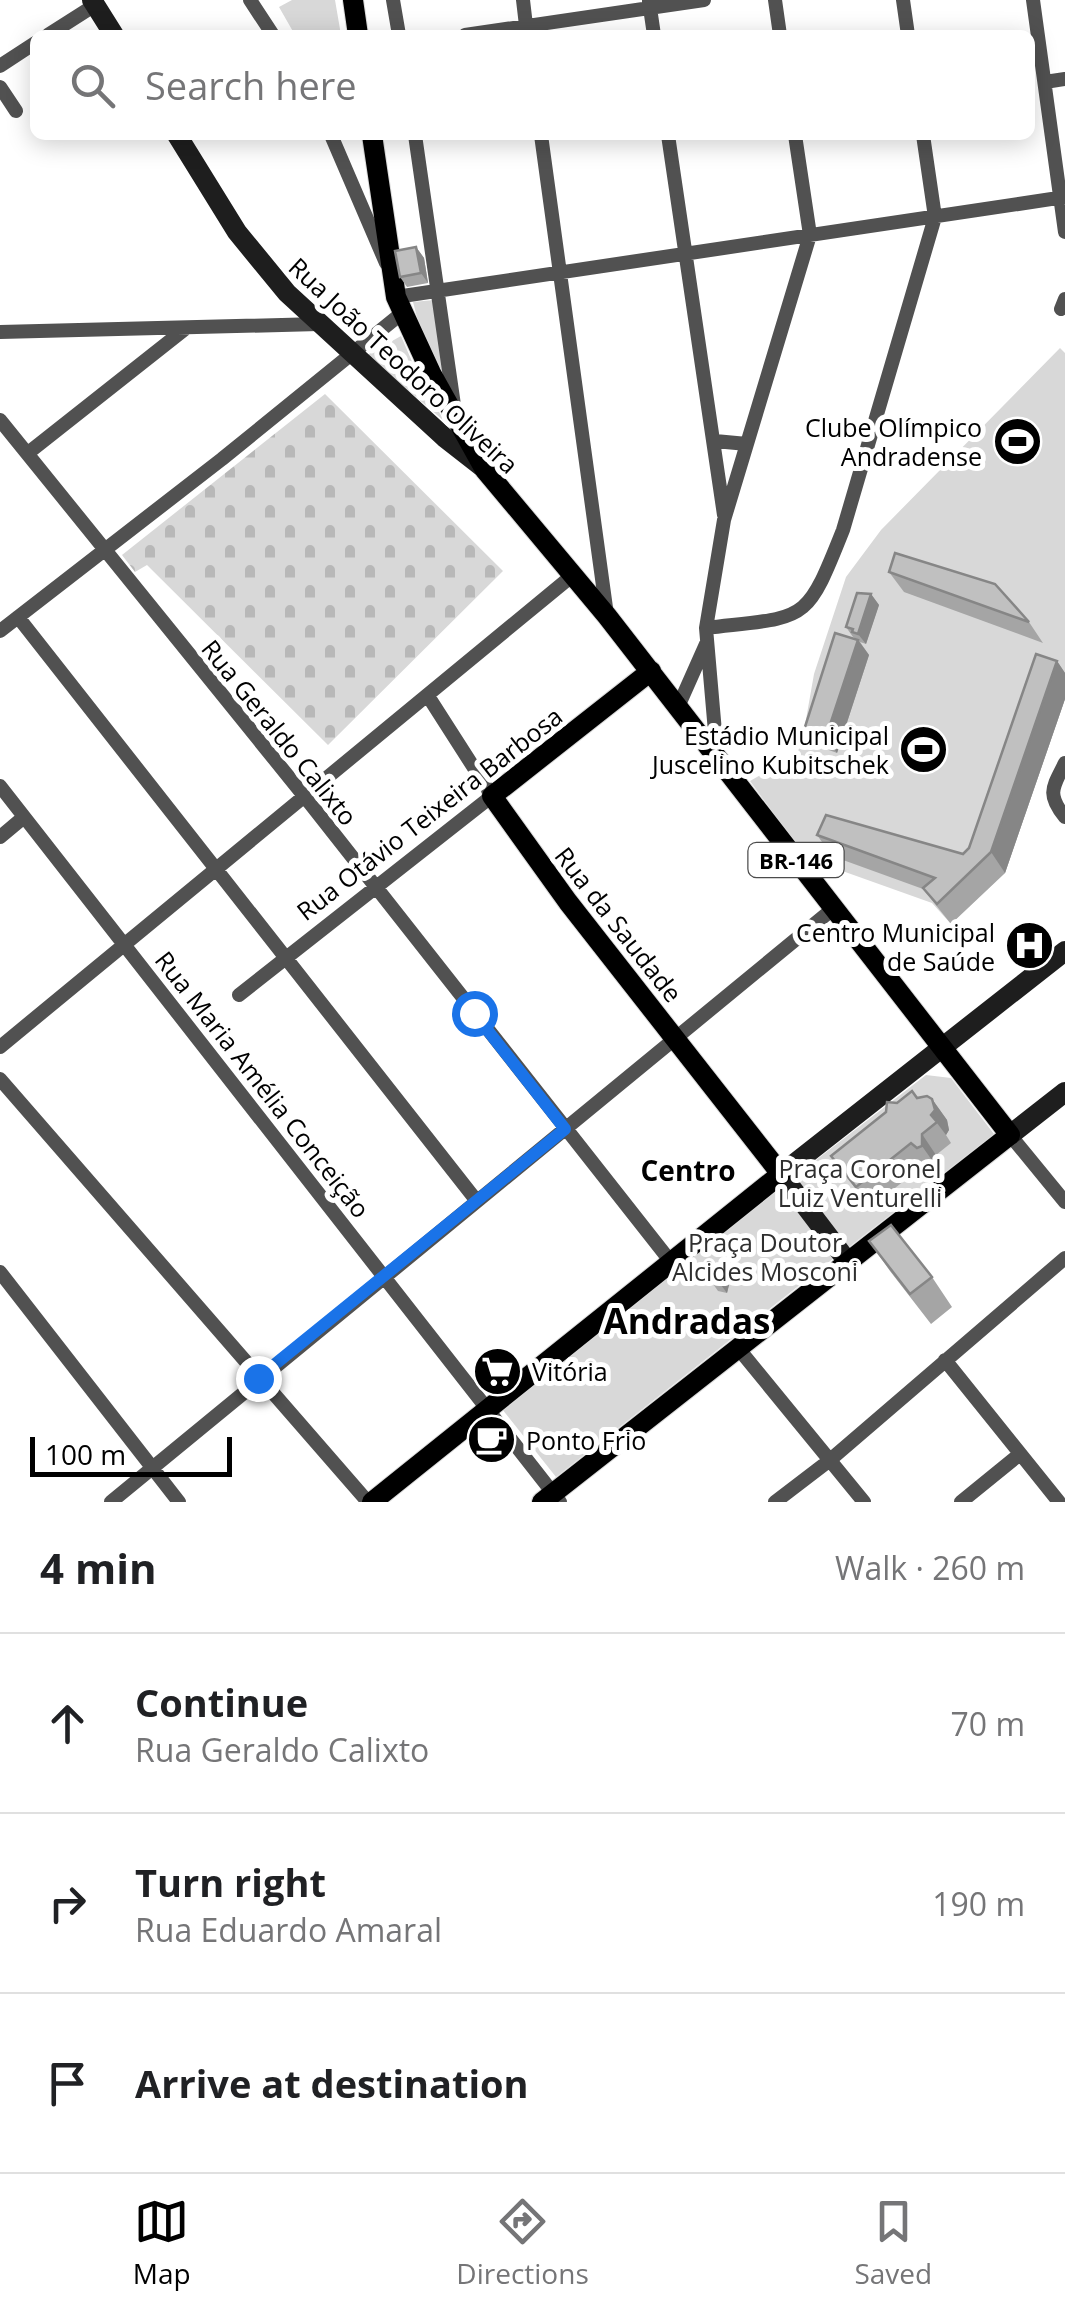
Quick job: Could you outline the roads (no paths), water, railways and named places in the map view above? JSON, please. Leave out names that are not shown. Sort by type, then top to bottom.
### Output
[{"type":"main road","points":[[354,0],[357,30]]},
{"type":"main road","points":[[94,2],[111,30]]},
{"type":"main road","name":"Rua João Teodoro Oliveira","points":[[180,140],[264,268],[319,324],[486,470],[573,575]]},
{"type":"main road","name":"BR-146","points":[[373,140],[390,274],[399,305],[455,418],[486,470]]},
{"type":"main road","name":"BR-146","points":[[573,575],[1010,1135]]},
{"type":"main road","name":"Rua Otávio Teixeira Barbosa","points":[[492,796],[650,671]]},
{"type":"main road","name":"Rua da Saudade","points":[[492,796],[568,902],[781,1174]]},
{"type":"main road","points":[[370,1502],[1065,950]]},
{"type":"main road","points":[[552,1499],[1065,1092]]},
{"type":"main road","points":[[781,1174],[848,1262]]},
{"type":"street","points":[[250,0],[270,30]]},
{"type":"street","points":[[393,0],[399,30]]},
{"type":"street","points":[[523,0],[527,30],[650,4],[704,0]]},
{"type":"street","points":[[775,0],[779,30]]},
{"type":"street","points":[[903,0],[907,30]]},
{"type":"street","points":[[1032,0],[1065,232]]},
{"type":"street","points":[[55,30],[94,2]]},
{"type":"street","points":[[650,4],[653,30]]},
{"type":"street","points":[[0,66],[30,46]]},
{"type":"street","points":[[1045,82],[1065,79]]},
{"type":"street","points":[[0,86],[16,111]]},
{"type":"street","points":[[333,140],[390,274]]},
{"type":"street","points":[[417,140],[439,290],[455,445]]},
{"type":"street","points":[[543,140],[607,616]]},
{"type":"street","points":[[669,140],[724,520]]},
{"type":"street","points":[[678,708],[706,636],[724,520],[810,235],[796,140]]},
{"type":"street","points":[[706,636],[785,619],[799,613],[814,599],[844,530],[934,217],[924,140]]},
{"type":"street","points":[[0,631],[353,354],[399,305],[439,290],[1063,197]]},
{"type":"street","points":[[0,332],[319,324]]},
{"type":"street","points":[[0,444],[25,450],[185,328]]},
{"type":"street","name":"Rua Geraldo Calixto","points":[[0,420],[375,885],[671,1262]]},
{"type":"street","points":[[714,441],[747,444]]},
{"type":"street","points":[[0,1047],[573,575]]},
{"type":"street","points":[[18,616],[476,1200]]},
{"type":"street","points":[[706,636],[718,760]]},
{"type":"street","name":"Rua da Saudade","points":[[428,696],[492,796]]},
{"type":"street","points":[[1062,814],[1052,794],[1065,763]]},
{"type":"street","name":"Rua Maria Amélia Conceição","points":[[0,786],[489,1410]]},
{"type":"street","name":"Rua Otávio Teixeira Barbosa","points":[[239,995],[492,796]]},
{"type":"street","points":[[0,837],[24,817]]},
{"type":"street","points":[[111,1502],[834,908]]},
{"type":"street","points":[[0,1078],[370,1502]]},
{"type":"street","points":[[1010,1135],[1065,1202]]},
{"type":"street","points":[[775,1502],[830,1460],[1065,1258]]},
{"type":"street","points":[[0,1272],[179,1502]]},
{"type":"street","points":[[738,1348],[864,1502]]},
{"type":"street","points":[[945,1360],[1059,1502]]},
{"type":"street","points":[[489,1410],[552,1499]]},
{"type":"street","points":[[961,1502],[1020,1454]]},
{"type":"place","name":"Clube Olímpico Andradense","points":[[1017,441]]},
{"type":"place","name":"Estádio Municipal Juscelino Kubitschek","points":[[924,749]]},
{"type":"place","name":"Centro Municipal de Saúde","points":[[1030,946]]},
{"type":"place","name":"Vitória","points":[[497,1371]]},
{"type":"place","name":"Ponto Frio","points":[[491,1440]]},
{"type":"district","name":"Centro","points":[[688,1170]]},
{"type":"district","name":"Andradas","points":[[687,1320]]},
{"type":"park label","name":"Praça Coronel Luiz Venturelli","points":[[860,1182]]},
{"type":"park label","name":"Praça Doutor Alcides Mosconi","points":[[765,1256]]}]
